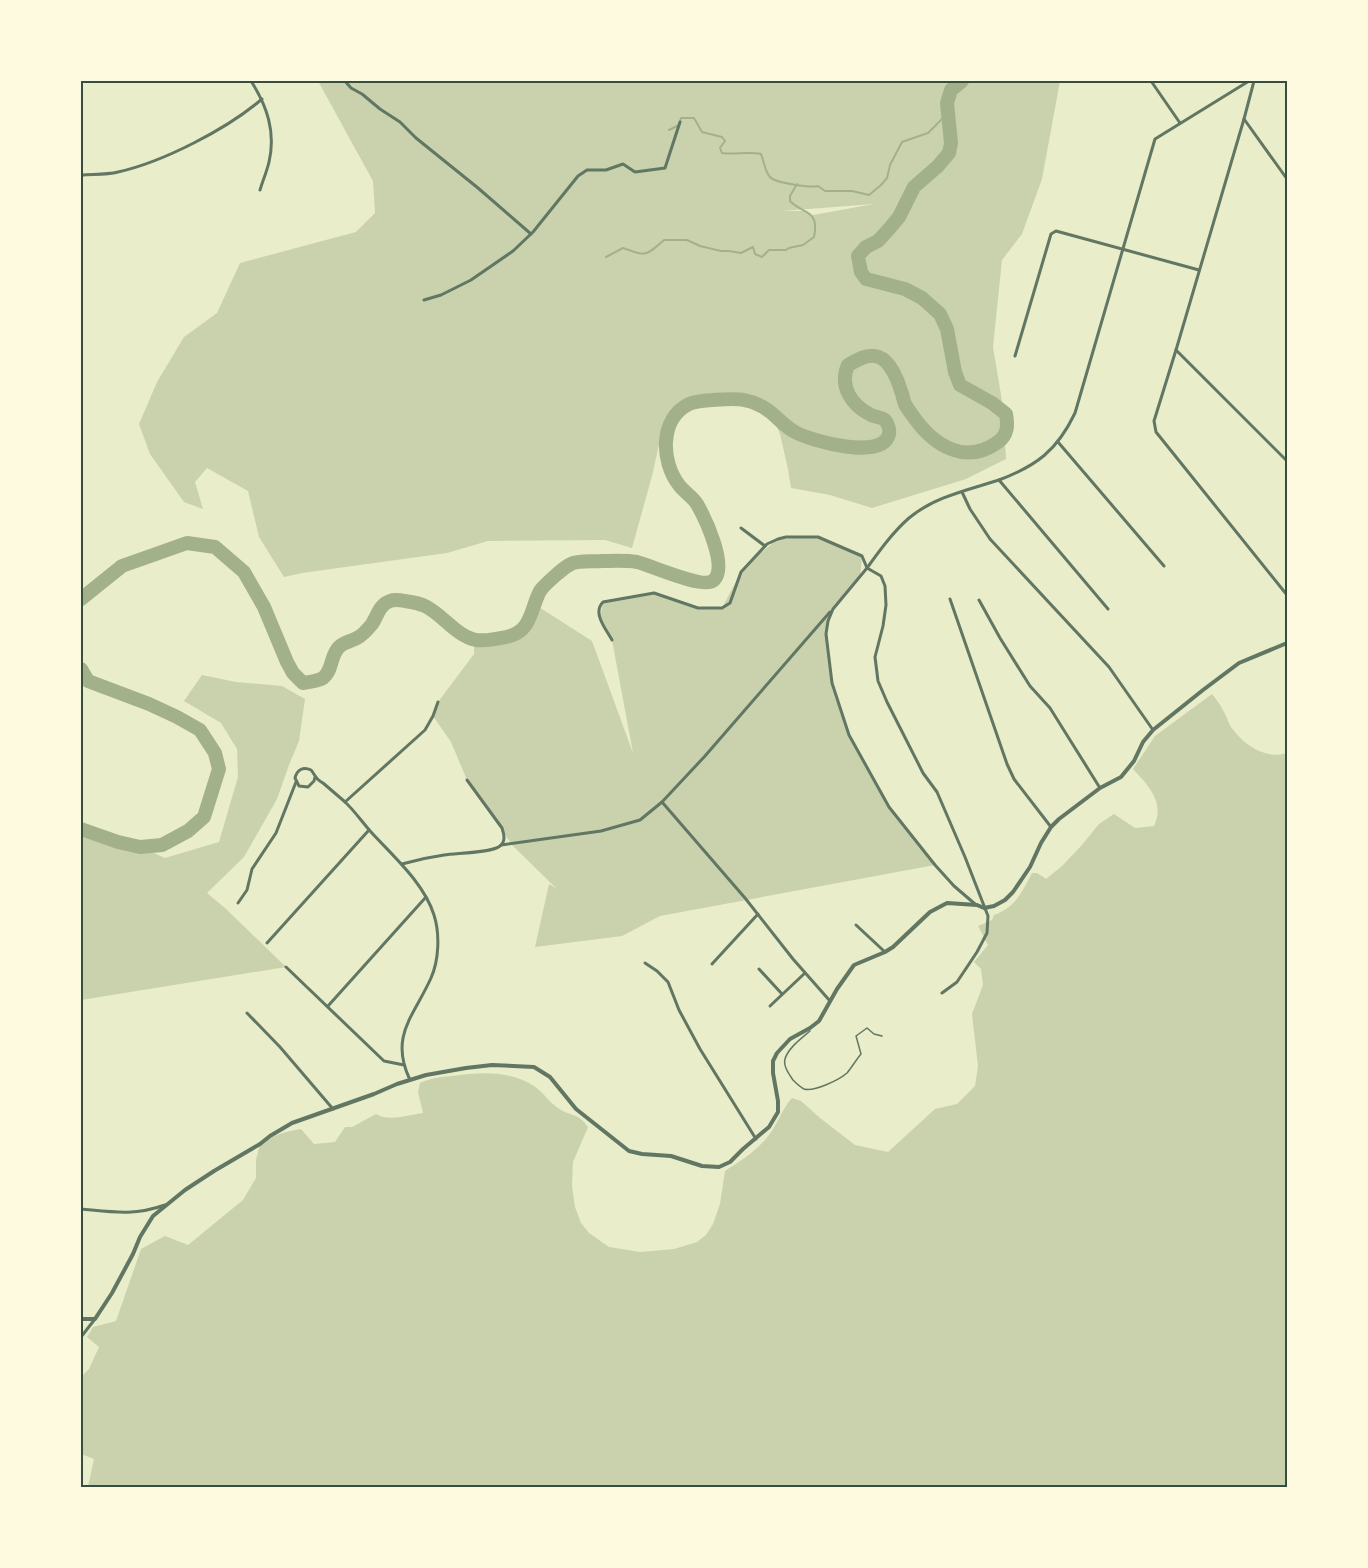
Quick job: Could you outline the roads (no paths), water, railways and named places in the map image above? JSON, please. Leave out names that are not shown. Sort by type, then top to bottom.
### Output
[{"type":"street","points":[[251,81],[268,114],[270,131],[269,162],[261,190]]},
{"type":"street","points":[[345,81],[351,88],[400,122],[531,234]]},
{"type":"street","points":[[1150,81],[1180,123]]},
{"type":"street","points":[[1254,81],[1154,421],[1155,432],[1287,595]]},
{"type":"street","points":[[402,864],[444,855],[493,849],[501,845],[601,831],[640,820],[662,802],[705,756],[909,518],[939,500],[1024,471],[1045,456],[1068,428],[1075,413],[1155,139],[1246,82]]},
{"type":"street","points":[[81,175],[117,173],[174,153],[236,119],[262,99]]},
{"type":"street","points":[[1244,119],[1287,179]]},
{"type":"street","points":[[424,300],[441,295],[471,280],[513,251],[531,234],[578,176],[587,170],[606,170],[623,164],[635,172],[665,168],[680,122]]},
{"type":"street","points":[[1015,356],[1053,231],[1199,270]]},
{"type":"street","points":[[1176,350],[1287,461]]},
{"type":"street","points":[[1058,442],[1164,566]]},
{"type":"street","points":[[999,480],[1108,609]]},
{"type":"street","points":[[962,492],[970,509],[990,539],[1109,667],[1153,730]]},
{"type":"street","points":[[741,528],[765,546]]},
{"type":"street","points":[[612,640],[598,613],[599,606],[603,602],[654,593],[698,608],[722,608],[730,603],[741,572],[765,546],[786,537],[818,537],[862,556],[867,568],[881,576],[885,586],[885,605],[883,626],[875,657],[878,681],[924,773],[937,792],[988,916],[987,933],[977,952],[957,982],[942,993]]},
{"type":"street","points":[[950,599],[1007,764],[1014,779],[1052,827]]},
{"type":"street","points":[[979,600],[1030,686],[1050,708],[1100,788]]},
{"type":"street","points":[[833,609],[826,634],[832,683],[849,735],[889,807],[954,886],[984,908],[999,903],[1013,892],[1052,827],[1100,788],[1121,777],[1153,730],[1239,663],[1287,643]]},
{"type":"street","points":[[345,802],[425,730],[438,702]]},
{"type":"street","points":[[238,903],[247,890],[252,869],[276,833],[296,782],[296,774],[303,768],[311,770],[315,777],[345,802],[402,864],[426,897],[433,913],[436,925],[436,962],[432,976],[402,1036],[401,1052],[410,1080]]},
{"type":"street","points":[[296,782],[299,786],[308,787],[315,777]]},
{"type":"street","points":[[467,780],[502,828],[504,835],[501,845]]},
{"type":"street","points":[[662,802],[830,1001]]},
{"type":"street","points":[[267,943],[369,830]]},
{"type":"street","points":[[328,1006],[426,897]]},
{"type":"street","points":[[81,1337],[112,1293],[145,1227],[153,1216],[185,1190],[291,1123],[426,1075],[492,1065],[534,1067],[550,1077],[576,1109],[629,1151],[671,1156],[702,1166],[719,1167],[730,1162],[769,1127],[778,1112],[773,1073],[773,1061],[777,1053],[790,1039],[819,1021],[837,989],[855,965],[893,947],[934,909],[947,903],[977,905]]},
{"type":"street","points":[[712,964],[758,914]]},
{"type":"street","points":[[856,925],[885,952]]},
{"type":"street","points":[[645,963],[668,982],[679,1010],[700,1049],[756,1138]]},
{"type":"street","points":[[286,967],[384,1061],[404,1065]]},
{"type":"street","points":[[759,969],[782,994]]},
{"type":"street","points":[[770,1006],[805,973]]},
{"type":"street","points":[[247,1013],[333,1108]]},
{"type":"street","points":[[81,1209],[130,1213],[154,1209],[169,1203]]},
{"type":"street","points":[[81,1319],[94,1319]]},
{"type":"lane","points":[[814,1025],[788,1052],[785,1059],[789,1075],[803,1088],[808,1089],[834,1082],[846,1073],[861,1054],[856,1036],[867,1028],[874,1034],[882,1036]]},
{"type":"waterway","points":[[81,599],[122,566],[187,543],[215,547],[244,572],[264,607],[293,673],[303,683],[311,682],[326,675],[339,647],[363,634],[381,608],[392,600],[423,605],[469,638],[487,640],[506,637],[521,630],[529,619],[540,591],[559,572],[574,563],[632,561],[700,582],[714,580],[718,573],[718,564],[710,531],[697,504],[673,476],[666,453],[668,430],[672,420],[689,404],[700,401],[746,400],[764,408],[790,429],[803,436],[830,444],[861,448],[874,446],[884,442],[889,434],[888,425],[882,418],[871,415],[858,406],[849,394],[845,380],[848,365],[863,358],[875,356],[883,359],[890,367],[898,382],[904,402],[921,426],[940,443],[962,452],[974,452],[986,449],[998,442],[1007,430],[1006,414],[992,403],[960,385],[955,372],[947,329],[940,314],[922,298],[905,289],[866,279],[861,272],[858,256],[866,247],[878,241],[889,229],[899,217],[914,187],[949,153],[951,143],[947,103],[951,90],[962,81]]},
{"type":"waterway","points":[[669,130],[679,125],[681,118],[694,118],[702,132],[722,137],[725,141],[720,148],[722,153],[761,154],[767,172],[773,179],[793,184],[818,186],[825,191],[852,191],[869,195],[887,178],[890,165],[902,142],[928,133],[948,113]]},
{"type":"waterway","points":[[606,257],[623,248],[636,253],[649,252],[664,240],[687,240],[700,246],[741,253],[753,247],[755,254],[762,257],[769,250],[786,250],[803,245],[814,237],[815,228],[809,213],[790,201],[790,196],[797,184]]},
{"type":"waterway","points":[[81,669],[88,681],[149,704],[200,730],[215,753],[219,769],[204,817],[188,831],[162,845],[140,847],[81,829]]}]
